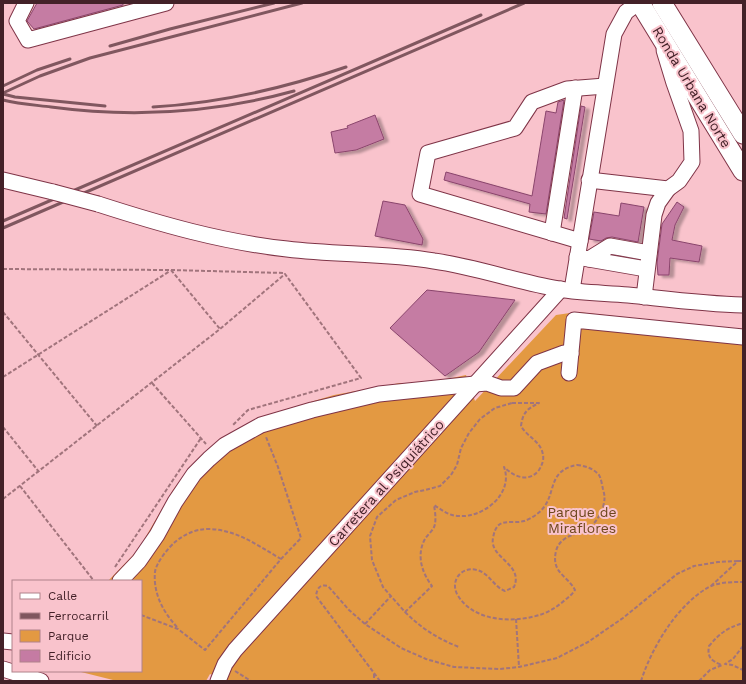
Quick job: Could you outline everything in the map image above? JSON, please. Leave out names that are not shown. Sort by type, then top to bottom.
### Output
[{"type":"main road","name":"Ronda Urbana Norte","points":[[639,3],[743,171]]},
{"type":"main road","name":"Ronda Urbana Norte","points":[[666,9],[743,134]]},
{"type":"street","points":[[26,3],[16,21],[28,40],[166,3]]},
{"type":"street","points":[[567,290],[583,258],[580,241],[614,34],[626,12],[639,3]]},
{"type":"street","points":[[644,297],[646,269],[654,215],[658,203],[668,189],[679,181],[692,162],[691,131],[657,30]]},
{"type":"street","points":[[580,241],[420,194],[428,153],[515,128],[532,102],[567,89],[605,86]]},
{"type":"street","points":[[552,233],[575,88]]},
{"type":"street","points":[[3,180],[53,192],[168,225],[233,241],[286,249],[434,260],[567,290],[714,304],[743,305]]},
{"type":"street","points":[[589,180],[668,189]]},
{"type":"street","points":[[583,258],[610,246],[649,253]]},
{"type":"street","points":[[583,258],[646,269]]},
{"type":"street","name":"Carretera al Psiquiátrico","points":[[218,681],[225,664],[235,650],[475,384],[567,290]]},
{"type":"street","points":[[714,304],[743,296]]},
{"type":"street","points":[[569,372],[574,320],[743,337]]},
{"type":"street","points":[[117,574],[139,561],[157,535],[175,502],[194,474],[226,445],[261,425],[312,410],[379,394],[487,383],[501,388],[514,388],[537,363],[564,353],[571,354]]},
{"type":"street","points":[[12,672],[41,681]]},
{"type":"path","points":[[3,269],[171,270],[285,274]]},
{"type":"path","points":[[171,270],[220,329]]},
{"type":"path","points":[[3,377],[171,270]]},
{"type":"path","points":[[3,500],[220,329],[285,274]]},
{"type":"path","points":[[232,426],[248,410],[361,378],[285,274]]},
{"type":"path","points":[[3,312],[97,426]]},
{"type":"path","points":[[152,382],[210,448]]},
{"type":"path","points":[[405,612],[432,586],[422,570],[421,554],[424,540],[434,528],[434,505],[453,516],[460,517],[478,514],[487,510],[502,492],[506,477],[504,468],[513,475],[524,478],[535,474],[541,467],[543,461],[541,449],[537,442],[526,434],[521,426],[523,415],[526,411],[539,403],[512,403],[495,408],[480,419],[469,433],[461,448],[457,465],[452,474],[440,486],[415,492],[396,500],[377,517],[370,536],[372,560],[383,587],[405,612],[422,628],[459,647]]},
{"type":"path","points":[[261,425],[278,467],[301,538],[281,559],[205,650],[178,629],[167,617],[157,598],[155,571],[167,549],[186,534],[208,529],[225,531],[240,535],[281,559]]},
{"type":"path","points":[[3,427],[39,472]]},
{"type":"path","points":[[117,574],[201,438]]},
{"type":"path","points":[[584,466],[593,470],[600,476],[605,497],[600,514],[595,522],[587,528],[566,538],[560,543],[556,550],[556,566],[562,576],[570,582],[575,590],[561,603],[546,612],[533,617],[516,619],[484,616],[472,611],[462,601],[457,593],[455,586],[459,574],[464,571],[476,569],[489,577],[500,590],[505,591],[514,587],[516,583],[515,575],[511,565],[495,550],[492,545],[498,525],[503,522],[524,521],[538,514],[547,502],[556,477],[567,467],[584,466]]},
{"type":"path","points":[[20,486],[93,580]]},
{"type":"path","points":[[641,681],[646,664],[664,633],[683,608],[710,587],[738,561]]},
{"type":"path","points":[[380,681],[316,596],[317,590],[323,585],[328,586],[349,610],[365,624],[401,648],[426,659],[454,667],[500,669],[520,667],[558,658],[588,642],[623,618],[677,574],[694,566],[718,562],[743,561]]},
{"type":"path","points":[[710,587],[727,582],[743,582]]},
{"type":"path","points":[[365,624],[392,596]]},
{"type":"path","points":[[142,615],[178,629]]},
{"type":"path","points":[[516,619],[520,667]]},
{"type":"path","points":[[699,681],[710,670],[722,665],[712,661],[709,657],[709,646],[728,628],[743,623]]},
{"type":"path","points":[[743,646],[733,659],[725,664],[732,665],[743,670]]},
{"type":"path","points":[[233,670],[251,681]]},
{"type":"path","points":[[374,673],[374,681]]},
{"type":"green space","name":"Parque de Miraflores","points":[[577,312],[743,330],[743,681],[231,681],[210,674],[206,681],[117,681],[81,672],[142,672],[142,580],[109,580],[138,550],[173,490],[191,466],[210,448],[237,430],[267,415],[334,395],[400,383],[429,383],[466,375],[475,401],[556,315]]},
{"type":"building","points":[[37,3],[123,3],[123,5],[34,29],[27,21]]},
{"type":"building","points":[[564,100],[546,214],[529,212],[530,204],[444,180],[446,172],[532,196],[546,111],[556,113],[558,102]]},
{"type":"building","points":[[581,106],[585,107],[567,219],[564,218]]},
{"type":"building","points":[[375,115],[384,139],[356,150],[335,153],[331,132],[348,128],[347,126]]},
{"type":"building","points":[[383,201],[405,205],[423,239],[422,245],[375,236]]},
{"type":"building","points":[[677,202],[684,207],[675,225],[672,240],[702,246],[699,262],[670,258],[669,275],[658,275],[657,263],[662,224]]},
{"type":"building","points":[[621,203],[644,207],[638,242],[612,237],[601,241],[589,239],[594,212],[619,216]]},
{"type":"building","points":[[427,290],[515,300],[479,352],[445,376],[390,328]]},
{"type":"railway","points":[[110,46],[170,29],[274,3]]},
{"type":"railway","points":[[3,93],[40,76],[90,58],[302,3]]},
{"type":"railway","points":[[3,228],[524,3]]},
{"type":"railway","points":[[3,221],[481,15]]},
{"type":"railway","points":[[3,86],[37,70],[70,59]]},
{"type":"railway","points":[[153,107],[202,102],[251,94],[298,82],[346,67]]},
{"type":"railway","points":[[3,100],[82,110],[143,113],[204,109],[294,91]]},
{"type":"railway","points":[[3,94],[15,97],[105,106]]}]
